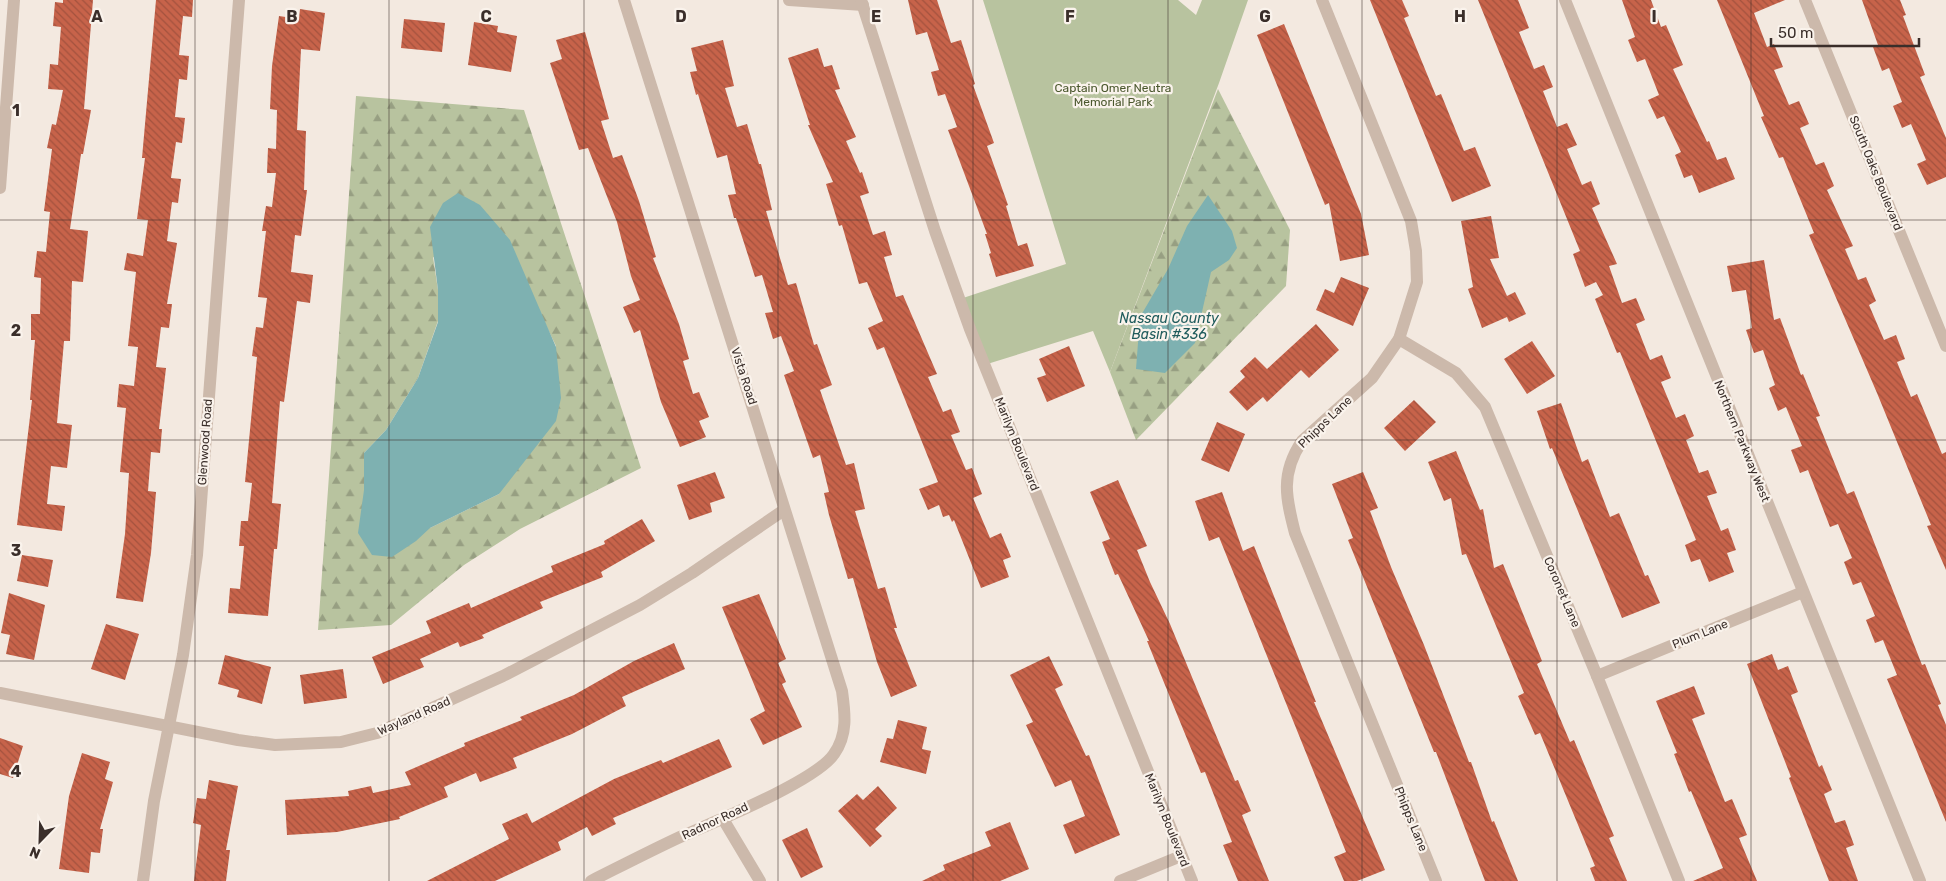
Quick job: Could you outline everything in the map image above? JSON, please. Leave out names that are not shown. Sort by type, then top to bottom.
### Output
[{"type":"street","points":[[0,188],[14,0]]},
{"type":"street","name":"Glenwood Road","points":[[143,881],[154,800],[183,655],[197,555],[239,0]]},
{"type":"street","name":"Vista Road","points":[[624,0],[842,691],[846,716],[844,731],[834,754]]},
{"type":"street","points":[[789,0],[862,3]]},
{"type":"street","name":"Phipps Lane","points":[[1322,0],[1411,221],[1416,250],[1417,282],[1399,339],[1372,378],[1302,441],[1294,454],[1287,470],[1286,497],[1295,533],[1436,881]]},
{"type":"street","name":"Northern Parkway West","points":[[1565,0],[1920,881]]},
{"type":"street","name":"South Oaks Boulevard","points":[[1805,0],[1946,346]]},
{"type":"street","name":"Marilyn Boulevard","points":[[862,3],[935,231],[970,329],[1192,881]]},
{"type":"street","name":"Coronet Lane","points":[[1399,339],[1456,373],[1485,407],[1597,676],[1679,881]]},
{"type":"street","name":"Wayland Road","points":[[0,693],[238,740],[275,745],[341,742],[377,733],[502,676],[640,605],[692,573],[784,510]]},
{"type":"street","name":"Plum Lane","points":[[1597,676],[1803,592]]},
{"type":"street","name":"Radnor Road","points":[[591,881],[723,819],[818,770],[834,754]]},
{"type":"street","points":[[723,819],[760,881]]},
{"type":"street","points":[[1120,881],[1181,856]]},
{"type":"green space","name":"Captain Omer Neutra Memorial Park","points":[[983,0],[1178,0],[1196,15],[1202,0],[1248,0],[1219,83],[1110,372],[1093,331],[984,365],[960,299],[1066,264]]},
{"type":"green space","points":[[1218,89],[1290,230],[1286,286],[1136,440],[1110,372]]},
{"type":"green space","points":[[356,96],[524,110],[641,468],[520,529],[464,565],[391,625],[318,630]],"holes":[[[433,257],[542,317],[556,346],[499,494],[430,528],[364,490],[364,453],[386,430],[418,378],[438,321],[438,290]]]},
{"type":"water","points":[[458,193],[480,205],[510,240],[556,347],[561,398],[556,421],[499,494],[430,528],[416,541],[392,557],[372,555],[358,533],[364,490],[364,453],[386,430],[418,378],[438,322],[438,290],[430,227],[443,203]]},
{"type":"water","name":"Nassau County Basin #336","points":[[1208,195],[1232,231],[1237,248],[1229,260],[1211,272],[1195,343],[1165,373],[1136,369],[1140,317],[1168,269],[1187,226]]},
{"type":"building","points":[[63,0],[93,0],[84,109],[91,110],[83,154],[81,154],[70,229],[88,231],[83,282],[72,281],[70,341],[64,341],[57,423],[72,425],[67,468],[51,466],[47,504],[65,506],[62,531],[17,525],[32,400],[30,400],[35,340],[31,340],[31,314],[40,314],[41,278],[34,277],[37,251],[46,252],[50,212],[44,211],[52,149],[47,148],[52,124],[56,125],[63,90],[48,89],[50,64],[58,65],[61,27],[53,26],[55,2],[63,3]]},
{"type":"building","points":[[156,0],[193,0],[192,17],[183,16],[179,55],[189,56],[187,80],[179,79],[175,117],[185,118],[182,143],[176,142],[171,178],[181,179],[178,203],[172,202],[167,241],[177,243],[167,304],[172,304],[169,328],[161,327],[156,367],[166,368],[159,429],[162,429],[160,453],[151,452],[148,491],[156,492],[151,553],[143,602],[116,598],[125,534],[129,473],[120,472],[126,408],[117,407],[119,384],[134,386],[138,347],[128,346],[136,272],[124,270],[127,253],[143,256],[148,220],[137,219],[145,158],[142,158]]},
{"type":"building","points":[[908,0],[937,0],[951,43],[961,40],[975,84],[973,85],[994,143],[987,146],[1008,205],[1006,206],[1018,246],[1027,243],[1034,266],[996,277],[989,254],[991,253],[985,234],[987,234],[948,130],[957,127],[945,94],[938,96],[931,72],[939,70],[927,32],[916,35]]},
{"type":"building","points":[[1370,0],[1402,0],[1409,16],[1404,18],[1436,96],[1441,94],[1464,151],[1475,147],[1491,186],[1452,202]]},
{"type":"building","points":[[1478,0],[1518,0],[1529,28],[1519,32],[1534,69],[1544,65],[1553,87],[1543,91],[1557,127],[1567,123],[1577,145],[1567,149],[1582,185],[1591,181],[1600,204],[1592,208],[1617,264],[1609,266],[1622,303],[1636,298],[1645,320],[1636,324],[1650,360],[1662,355],[1671,378],[1661,382],[1676,418],[1685,414],[1694,436],[1686,440],[1699,473],[1708,470],[1717,493],[1707,496],[1721,531],[1728,528],[1736,550],[1727,553],[1734,572],[1709,582],[1700,559],[1691,562],[1685,545],[1696,540],[1620,352],[1617,353],[1595,299],[1603,295],[1596,282],[1585,287],[1573,254],[1580,251]]},
{"type":"building","points":[[1622,0],[1651,0],[1661,27],[1666,25],[1683,65],[1673,69],[1707,142],[1709,141],[1717,160],[1726,157],[1735,179],[1699,193],[1692,175],[1684,178],[1675,155],[1681,152],[1664,116],[1657,119],[1648,100],[1659,95],[1645,59],[1637,62],[1628,40],[1635,37]]},
{"type":"building","points":[[1717,0],[1785,0],[1754,13],[1767,47],[1774,44],[1783,67],[1774,70],[1789,105],[1799,101],[1809,124],[1800,128],[1816,165],[1824,162],[1834,186],[1827,190],[1853,246],[1845,249],[1858,280],[1866,277],[1876,301],[1869,305],[1884,340],[1896,335],[1905,359],[1897,362],[1911,397],[1917,394],[1942,454],[1946,452],[1946,570],[1927,526],[1931,525],[1809,235],[1814,233],[1783,157],[1779,158],[1761,117],[1764,116]]},
{"type":"building","points":[[1862,0],[1900,0],[1906,15],[1903,16],[1925,75],[1920,77],[1946,138],[1946,177],[1927,185],[1917,164],[1926,160],[1911,124],[1902,128],[1893,106],[1902,102],[1889,68],[1882,71],[1873,47],[1878,45]]},
{"type":"building","points":[[300,9],[325,13],[320,51],[301,49],[297,130],[306,131],[304,190],[307,190],[301,236],[295,235],[291,272],[313,275],[310,303],[297,301],[284,402],[280,401],[272,503],[281,504],[277,549],[274,549],[268,616],[228,613],[230,588],[240,589],[244,546],[239,546],[241,521],[248,521],[252,483],[245,482],[257,357],[252,356],[256,327],[263,328],[267,298],[258,297],[266,231],[262,231],[266,206],[272,207],[276,173],[267,173],[268,148],[276,149],[277,110],[270,109],[272,66],[279,16],[299,19]]},
{"type":"building","points":[[404,19],[445,23],[442,52],[401,48]]},
{"type":"building","points":[[474,22],[498,26],[497,32],[517,36],[511,72],[468,65]]},
{"type":"building","points":[[1284,24],[1361,214],[1369,255],[1340,261],[1329,203],[1325,205],[1257,35]]},
{"type":"building","points":[[585,32],[609,119],[601,121],[613,158],[622,155],[639,201],[656,257],[653,258],[679,324],[689,359],[683,361],[693,394],[699,392],[709,417],[699,421],[706,437],[680,447],[661,402],[640,330],[634,333],[623,307],[640,300],[631,276],[617,222],[588,148],[579,150],[550,63],[562,59],[556,40]]},
{"type":"building","points":[[723,40],[734,86],[725,88],[737,127],[747,124],[759,164],[761,164],[772,210],[766,211],[788,285],[796,283],[814,345],[817,344],[832,385],[820,390],[846,465],[854,463],[865,509],[855,511],[878,589],[885,587],[897,628],[894,628],[917,686],[891,697],[877,662],[853,578],[848,579],[829,515],[824,493],[829,492],[820,455],[813,458],[784,375],[794,371],[781,336],[773,339],[765,313],[773,312],[762,275],[755,277],[736,218],[734,218],[728,195],[736,194],[727,155],[717,158],[690,72],[697,71],[691,48]]},
{"type":"building","points":[[818,48],[824,67],[832,65],[840,89],[835,90],[856,137],[846,141],[860,173],[862,172],[869,193],[860,196],[873,235],[885,231],[892,255],[884,257],[896,297],[903,295],[937,374],[928,377],[943,412],[951,409],[960,432],[951,435],[966,470],[972,468],[982,494],[973,498],[990,538],[1001,533],[1011,557],[1003,560],[1009,577],[981,588],[954,520],[952,522],[949,515],[943,517],[939,505],[928,510],[919,489],[938,482],[884,347],[877,350],[868,328],[883,321],[867,282],[859,284],[842,225],[839,226],[826,184],[833,182],[808,125],[810,125],[788,58]]},
{"type":"building","points":[[1491,216],[1499,258],[1490,259],[1507,296],[1515,292],[1526,314],[1509,322],[1507,317],[1482,328],[1468,289],[1473,287],[1461,221]]},
{"type":"building","points":[[1764,260],[1774,320],[1780,318],[1801,375],[1803,374],[1820,416],[1816,417],[1847,494],[1854,491],[1922,665],[1925,664],[1941,704],[1938,705],[1946,725],[1946,822],[1887,679],[1897,675],[1883,640],[1875,643],[1866,620],[1875,616],[1861,582],[1853,585],[1844,562],[1852,558],[1838,524],[1830,527],[1808,470],[1800,473],[1791,450],[1802,446],[1786,407],[1778,411],[1769,388],[1775,385],[1763,350],[1754,353],[1746,330],[1752,328],[1746,290],[1732,292],[1727,266]]},
{"type":"building","points":[[1341,277],[1369,288],[1353,326],[1316,310],[1325,289],[1334,293]]},
{"type":"building","points":[[1316,324],[1339,350],[1309,378],[1301,370],[1267,402],[1263,397],[1247,411],[1229,392],[1245,377],[1240,371],[1255,357],[1267,369]]},
{"type":"building","points":[[1532,341],[1555,376],[1527,394],[1504,359]]},
{"type":"building","points":[[1069,346],[1085,386],[1047,402],[1037,378],[1046,375],[1039,359]]},
{"type":"building","points":[[1414,400],[1436,422],[1405,451],[1384,428]]},
{"type":"building","points":[[1561,403],[1582,462],[1588,459],[1610,517],[1619,513],[1645,576],[1648,575],[1660,603],[1622,618],[1552,448],[1550,449],[1537,411]]},
{"type":"building","points":[[1217,422],[1245,434],[1229,472],[1201,460]]},
{"type":"building","points":[[1456,451],[1480,510],[1483,509],[1494,568],[1503,564],[1542,661],[1537,664],[1570,742],[1574,740],[1614,836],[1609,838],[1627,881],[1595,881],[1590,868],[1595,866],[1540,733],[1535,735],[1518,696],[1524,693],[1466,554],[1462,555],[1451,498],[1444,501],[1428,462]]},
{"type":"building","points":[[715,472],[725,498],[710,503],[712,512],[689,520],[677,485]]},
{"type":"building","points":[[1363,472],[1378,508],[1370,511],[1391,567],[1424,645],[1469,762],[1471,762],[1492,822],[1494,821],[1518,881],[1485,881],[1436,752],[1434,752],[1348,540],[1353,538],[1332,484]]},
{"type":"building","points":[[1118,480],[1147,546],[1137,550],[1235,781],[1238,780],[1251,811],[1242,815],[1269,881],[1238,881],[1223,845],[1232,842],[1205,772],[1201,773],[1147,641],[1149,641],[1118,574],[1115,575],[1102,542],[1110,539],[1090,492]]},
{"type":"building","points":[[1222,492],[1243,551],[1254,546],[1316,702],[1314,702],[1385,870],[1357,881],[1344,881],[1334,857],[1346,852],[1219,537],[1209,541],[1195,501]]},
{"type":"building","points":[[642,519],[655,541],[601,572],[603,577],[540,602],[543,608],[482,635],[484,638],[460,647],[458,642],[420,659],[424,667],[383,684],[372,657],[431,633],[426,621],[469,603],[471,608],[553,572],[551,566],[605,544],[604,541]]},
{"type":"building","points":[[22,555],[53,560],[48,587],[17,581]]},
{"type":"building","points":[[9,593],[45,605],[34,660],[6,654],[10,635],[1,633]]},
{"type":"building","points":[[759,594],[786,659],[778,663],[786,682],[782,684],[802,727],[763,745],[750,719],[765,711],[722,607]]},
{"type":"building","points":[[106,624],[139,634],[125,680],[91,669]]},
{"type":"building","points":[[674,643],[685,669],[622,697],[626,706],[572,734],[513,758],[517,768],[480,782],[476,773],[444,787],[448,797],[399,817],[400,819],[337,832],[287,835],[285,800],[349,796],[348,791],[371,786],[373,793],[411,785],[405,772],[465,746],[464,743],[522,720],[520,717],[574,695],[634,661]]},
{"type":"building","points":[[1772,654],[1778,670],[1788,666],[1798,692],[1791,695],[1819,767],[1822,765],[1832,790],[1824,794],[1835,823],[1845,820],[1854,845],[1846,848],[1858,881],[1829,881],[1789,778],[1791,777],[1747,664]]},
{"type":"building","points":[[225,655],[271,667],[262,704],[237,697],[239,690],[218,684]]},
{"type":"building","points":[[1049,656],[1063,685],[1055,689],[1086,756],[1089,755],[1120,835],[1075,854],[1063,825],[1085,816],[1071,780],[1055,787],[1026,725],[1033,722],[1010,675]]},
{"type":"building","points":[[343,669],[347,698],[304,704],[300,675]]},
{"type":"building","points":[[1694,686],[1705,714],[1692,719],[1725,802],[1732,799],[1747,835],[1739,838],[1757,881],[1693,881],[1723,868],[1691,791],[1689,792],[1674,754],[1677,753],[1656,701]]},
{"type":"building","points":[[898,720],[927,727],[922,749],[931,751],[926,774],[880,762],[887,738],[893,739]]},
{"type":"building","points":[[0,738],[23,746],[13,778],[0,774]]},
{"type":"building","points":[[719,739],[732,767],[613,818],[616,824],[592,836],[587,827],[558,842],[561,850],[495,881],[427,881],[509,839],[502,824],[527,813],[532,823],[614,779],[661,760],[663,763]]},
{"type":"building","points":[[82,753],[110,762],[105,779],[113,782],[100,829],[103,829],[100,853],[91,852],[89,873],[59,869],[69,796]]},
{"type":"building","points":[[209,780],[238,786],[226,850],[230,850],[226,881],[194,881],[201,825],[193,823],[197,798],[206,799]]},
{"type":"building","points":[[878,786],[897,808],[875,829],[882,836],[870,847],[838,811],[857,794],[863,800]]},
{"type":"building","points":[[1010,822],[1029,869],[1000,881],[922,881],[945,870],[943,865],[991,846],[985,832]]},
{"type":"building","points":[[807,828],[823,867],[801,878],[782,840]]}]
